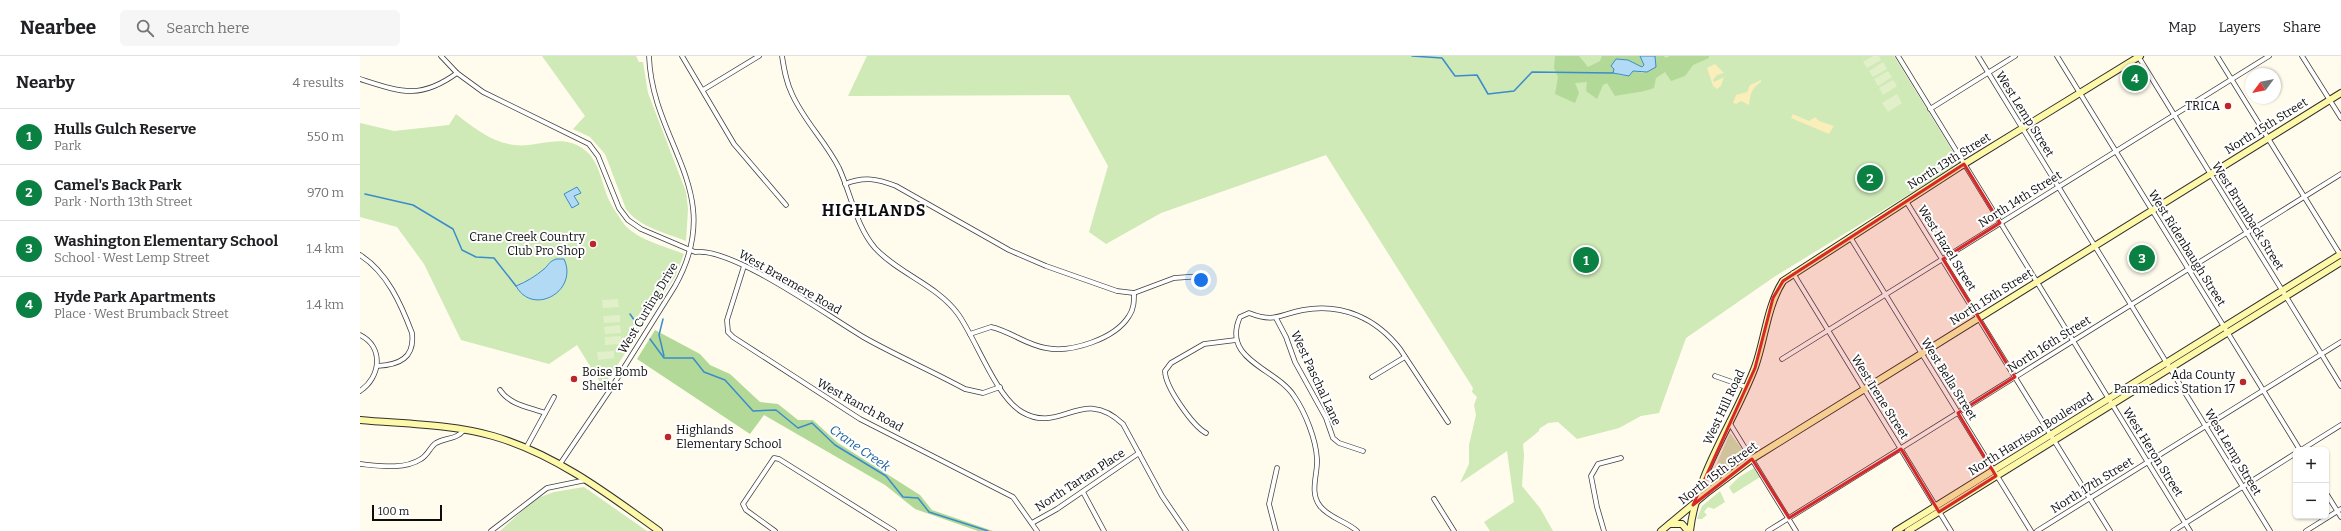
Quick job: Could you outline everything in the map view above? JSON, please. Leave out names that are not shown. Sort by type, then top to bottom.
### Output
[{"type":"street","name":"West Braemere Road","points":[[442,56],[457,73],[483,92],[588,144],[598,156],[619,208],[628,220],[640,229],[691,249],[718,255],[744,266],[803,299],[865,338],[965,389],[983,393],[1000,387]]},
{"type":"street","name":"West Curling Drive","points":[[560,464],[610,390],[675,286],[684,270],[691,249],[694,231],[693,197],[654,92],[649,56]]},
{"type":"street","points":[[682,56],[739,150],[786,205]]},
{"type":"street","points":[[704,90],[759,56]]},
{"type":"street","points":[[782,56],[792,94],[826,146],[845,184],[862,227],[875,247],[890,262],[949,303],[970,334],[1012,405],[1033,417],[1053,418],[1086,408],[1105,411],[1123,424],[1162,496],[1186,531]]},
{"type":"street","name":"West Heron Street","points":[[1898,56],[2190,531]]},
{"type":"street","name":"West Lemp Street","points":[[1978,56],[2270,531]]},
{"type":"street","points":[[1930,109],[2015,56]]},
{"type":"street","name":"West Ridenbaugh Street","points":[[2057,56],[2298,447]]},
{"type":"street","name":"North 13th Street","points":[[1776,292],[1783,281],[1792,273],[1964,164],[2139,56]]},
{"type":"street","name":"West Brumback Street","points":[[2139,56],[2341,386]]},
{"type":"street","points":[[2217,56],[2341,255]]},
{"type":"street","name":"North 14th Street","points":[[1782,360],[2269,56]]},
{"type":"street","points":[[2302,56],[2341,118]]},
{"type":"street","points":[[360,79],[390,89],[412,92],[433,88],[457,73]]},
{"type":"street","name":"North 15th Street","points":[[1660,531],[1752,459],[2341,93]]},
{"type":"street","name":"North 16th Street","points":[[1768,531],[2341,174]]},
{"type":"street","points":[[845,184],[864,178],[877,178],[896,186],[1009,250],[1046,266],[1117,291],[1134,292],[1174,278],[1202,276]]},
{"type":"street","name":"West Hazel Street","points":[[1906,201],[2110,531]]},
{"type":"street","name":"West Bella Street","points":[[1850,237],[2030,531]]},
{"type":"street","points":[[360,255],[368,260],[386,279],[412,333],[413,342],[405,358],[396,364],[377,366]]},
{"type":"street","name":"North Harrison Boulevard","points":[[2284,294],[2341,255]]},
{"type":"street","name":"North Harrison Boulevard","points":[[1908,531],[1938,509],[2052,437],[2284,294],[2341,262]]},
{"type":"street","name":"West Ranch Road","points":[[744,266],[727,320],[728,332],[733,337],[860,419],[1004,491],[1021,505],[1037,531]]},
{"type":"street","name":"West Irene Street","points":[[1792,273],[1951,531]]},
{"type":"street","points":[[970,334],[991,327],[1045,348],[1074,348],[1101,338],[1122,324],[1132,310],[1134,292]]},
{"type":"street","name":"West Hill Road","points":[[1689,531],[1693,505],[1746,387],[1764,339],[1776,292]]},
{"type":"street","points":[[1357,531],[1331,516],[1318,504],[1314,487],[1317,468],[1315,445],[1295,397],[1289,388],[1248,358],[1240,349],[1236,340],[1237,324],[1244,314],[1249,313],[1265,318],[1276,318],[1302,310],[1321,308],[1355,314],[1371,321],[1382,330],[1405,357],[1448,422]]},
{"type":"street","name":"West Paschal Lane","points":[[1276,318],[1286,337],[1295,362],[1326,418],[1333,438],[1339,443],[1363,451]]},
{"type":"street","points":[[360,335],[370,344],[376,354],[377,366],[373,378],[360,391]]},
{"type":"street","points":[[1206,433],[1194,424],[1167,382],[1165,371],[1171,363],[1204,344],[1236,340]]},
{"type":"street","name":"North 17th Street","points":[[2037,531],[2341,342]]},
{"type":"street","points":[[1372,377],[1405,357]]},
{"type":"street","points":[[1715,376],[1746,387]]},
{"type":"street","points":[[500,390],[506,398],[545,413]]},
{"type":"street","points":[[526,448],[554,397]]},
{"type":"street","points":[[360,420],[464,430],[492,436],[526,448],[560,464],[586,480],[659,531]]},
{"type":"street","points":[[1729,422],[1796,531]]},
{"type":"street","points":[[2305,447],[2341,425]]},
{"type":"street","points":[[360,464],[387,466],[413,463],[422,458],[434,444],[458,437],[464,430]]},
{"type":"street","name":"North Tartan Place","points":[[1032,522],[1083,492],[1139,453]]},
{"type":"street","points":[[2173,531],[2293,455]]},
{"type":"street","points":[[775,531],[746,510],[743,504],[774,458],[779,459],[894,531]]},
{"type":"street","points":[[1604,531],[1597,507],[1591,476],[1598,464],[1621,458]]},
{"type":"street","points":[[1276,531],[1269,504],[1277,468]]},
{"type":"street","points":[[491,531],[547,488],[586,480]]},
{"type":"street","points":[[1083,492],[1104,531]]},
{"type":"street","points":[[2329,497],[2339,510],[2341,517]]},
{"type":"street","points":[[1434,499],[1454,531]]},
{"type":"street","name":"North Harrison Boulevard","points":[[1896,531],[1938,509]]},
{"type":"street","points":[[2306,531],[2339,510]]},
{"type":"street","points":[[1669,524],[1678,523],[1689,531]]},
{"type":"highlighted area","points":[[1964,164],[2000,223],[1943,259],[2015,377],[1958,413],[1996,476],[1939,512],[1901,449],[1789,518],[1752,459],[1693,505],[1755,368],[1773,298],[1783,281]]},
{"type":"green space","points":[[542,56],[636,56],[639,62],[643,62],[648,93],[686,192],[688,209],[686,241],[645,225],[631,215],[626,209],[605,154],[590,137],[573,129],[585,116]]},
{"type":"green space","points":[[867,56],[1894,56],[1960,163],[1774,277],[1686,338],[1659,413],[1641,416],[1619,428],[1577,439],[1558,422],[1548,423],[1539,429],[1539,431],[1523,444],[1524,455],[1522,486],[1540,508],[1553,531],[1490,531],[1484,522],[1514,502],[1507,451],[1460,483],[1469,464],[1469,445],[1476,415],[1474,405],[1477,397],[1472,392],[1473,388],[1326,155],[1161,213],[1106,244],[1089,232],[1108,166],[1069,95],[848,96]]},
{"type":"green space","points":[[1555,56],[1579,56],[1588,67],[1600,61],[1602,56],[1640,56],[1645,65],[1641,68],[1633,62],[1619,59],[1614,69],[1618,75],[1629,76],[1633,71],[1643,73],[1656,63],[1655,56],[1664,56],[1665,58],[1670,56],[1709,56],[1709,58],[1693,65],[1685,76],[1671,81],[1665,72],[1656,78],[1654,88],[1639,92],[1615,96],[1607,83],[1603,85],[1597,99],[1586,91],[1587,82],[1575,83],[1579,93],[1575,103],[1555,94],[1558,77],[1554,68]]},
{"type":"green space","points":[[1873,56],[1879,56],[1881,60],[1867,68],[1863,62]]},
{"type":"green space","points":[[1883,62],[1887,69],[1873,77],[1869,71]]},
{"type":"green space","points":[[1888,71],[1892,77],[1878,86],[1874,79]]},
{"type":"green space","points":[[1893,80],[1897,86],[1883,95],[1879,88]]},
{"type":"green space","points":[[1897,94],[1902,103],[1888,112],[1882,103]]},
{"type":"green space","points":[[456,114],[483,134],[498,141],[514,145],[532,145],[557,141],[574,144],[582,148],[593,159],[597,166],[611,204],[624,224],[636,234],[652,242],[684,254],[675,277],[603,387],[577,345],[549,364],[461,340],[424,264],[397,227],[360,217],[360,123],[394,131],[449,125]]},
{"type":"green space","points":[[618,299],[619,307],[603,308],[602,300]]},
{"type":"green space","points":[[620,315],[620,322],[604,323],[603,316]]},
{"type":"green space","points":[[620,325],[621,333],[605,334],[604,327]]},
{"type":"green space","points":[[655,330],[700,354],[710,365],[730,374],[760,402],[778,404],[798,420],[813,420],[838,443],[920,495],[932,510],[993,531],[978,531],[915,509],[885,485],[764,415],[750,434],[637,359]]},
{"type":"green space","points":[[621,336],[622,344],[605,345],[605,337]]},
{"type":"green space","points":[[614,351],[614,358],[598,360],[597,352]]},
{"type":"green space","points":[[1730,433],[1747,456],[1708,484]]},
{"type":"green space","points":[[1754,468],[1760,477],[1733,494],[1729,487],[1739,477]]},
{"type":"green space","points":[[584,487],[647,531],[500,531],[535,499],[554,492]]},
{"type":"green space","points":[[1720,491],[1725,502],[1714,509],[1708,507],[1704,512],[1707,515],[1702,519],[1697,519],[1702,506]]},
{"type":"sand","points":[[1715,64],[1724,73],[1717,75],[1713,80],[1714,82],[1724,77],[1721,86],[1717,89],[1713,86],[1707,68]]},
{"type":"sand","points":[[1761,80],[1752,92],[1749,105],[1741,101],[1736,104],[1733,103],[1736,95],[1747,92],[1750,85]]},
{"type":"sand","points":[[1793,114],[1809,121],[1815,117],[1819,121],[1834,126],[1829,134],[1791,118]]},
{"type":"water","points":[[1640,56],[1655,56],[1656,67],[1647,72],[1633,71],[1629,76],[1613,73],[1614,69],[1611,66],[1616,59],[1628,60],[1642,67],[1644,65]]},
{"type":"water","points":[[577,187],[581,193],[574,196],[579,204],[572,208],[564,194]]},
{"type":"water","points":[[556,259],[564,259],[567,271],[565,281],[560,290],[552,296],[543,300],[533,299],[524,295],[516,286],[527,281]]},
{"type":"waterway","points":[[1412,56],[1442,58],[1455,76],[1477,75],[1488,94],[1514,91],[1532,72],[1613,73]]},
{"type":"waterway","name":"Crane Creek","points":[[365,194],[413,205],[453,229],[462,250],[476,257],[494,258],[516,286]]},
{"type":"waterway","name":"Crane Creek","points":[[630,314],[639,327]]},
{"type":"waterway","points":[[663,319],[659,335],[664,356]]},
{"type":"waterway","name":"Crane Creek","points":[[650,339],[664,358],[693,358],[704,372],[725,380],[753,411],[776,410],[798,428],[812,423],[835,445],[886,476],[903,497],[918,498],[929,512],[988,531]]},
{"type":"place","name":"Hyde Park Apartments","points":[[2135,78]]},
{"type":"place","name":"TRICA","points":[[2228,106]]},
{"type":"place","name":"Camel's Back Park","points":[[1870,178]]},
{"type":"place","name":"Crane Creek Country Club Pro Shop","points":[[593,244]]},
{"type":"place","name":"Washington Elementary School","points":[[2142,258]]},
{"type":"place","name":"Hulls Gulch Reserve","points":[[1586,260]]},
{"type":"place","name":"Boise Bomb Shelter","points":[[574,379]]},
{"type":"place","name":"Ada County Paramedics Station 17","points":[[2243,382]]},
{"type":"place","name":"Highlands Elementary School","points":[[668,437]]},
{"type":"district","name":"HIGHLANDS","points":[[874,210]]}]
